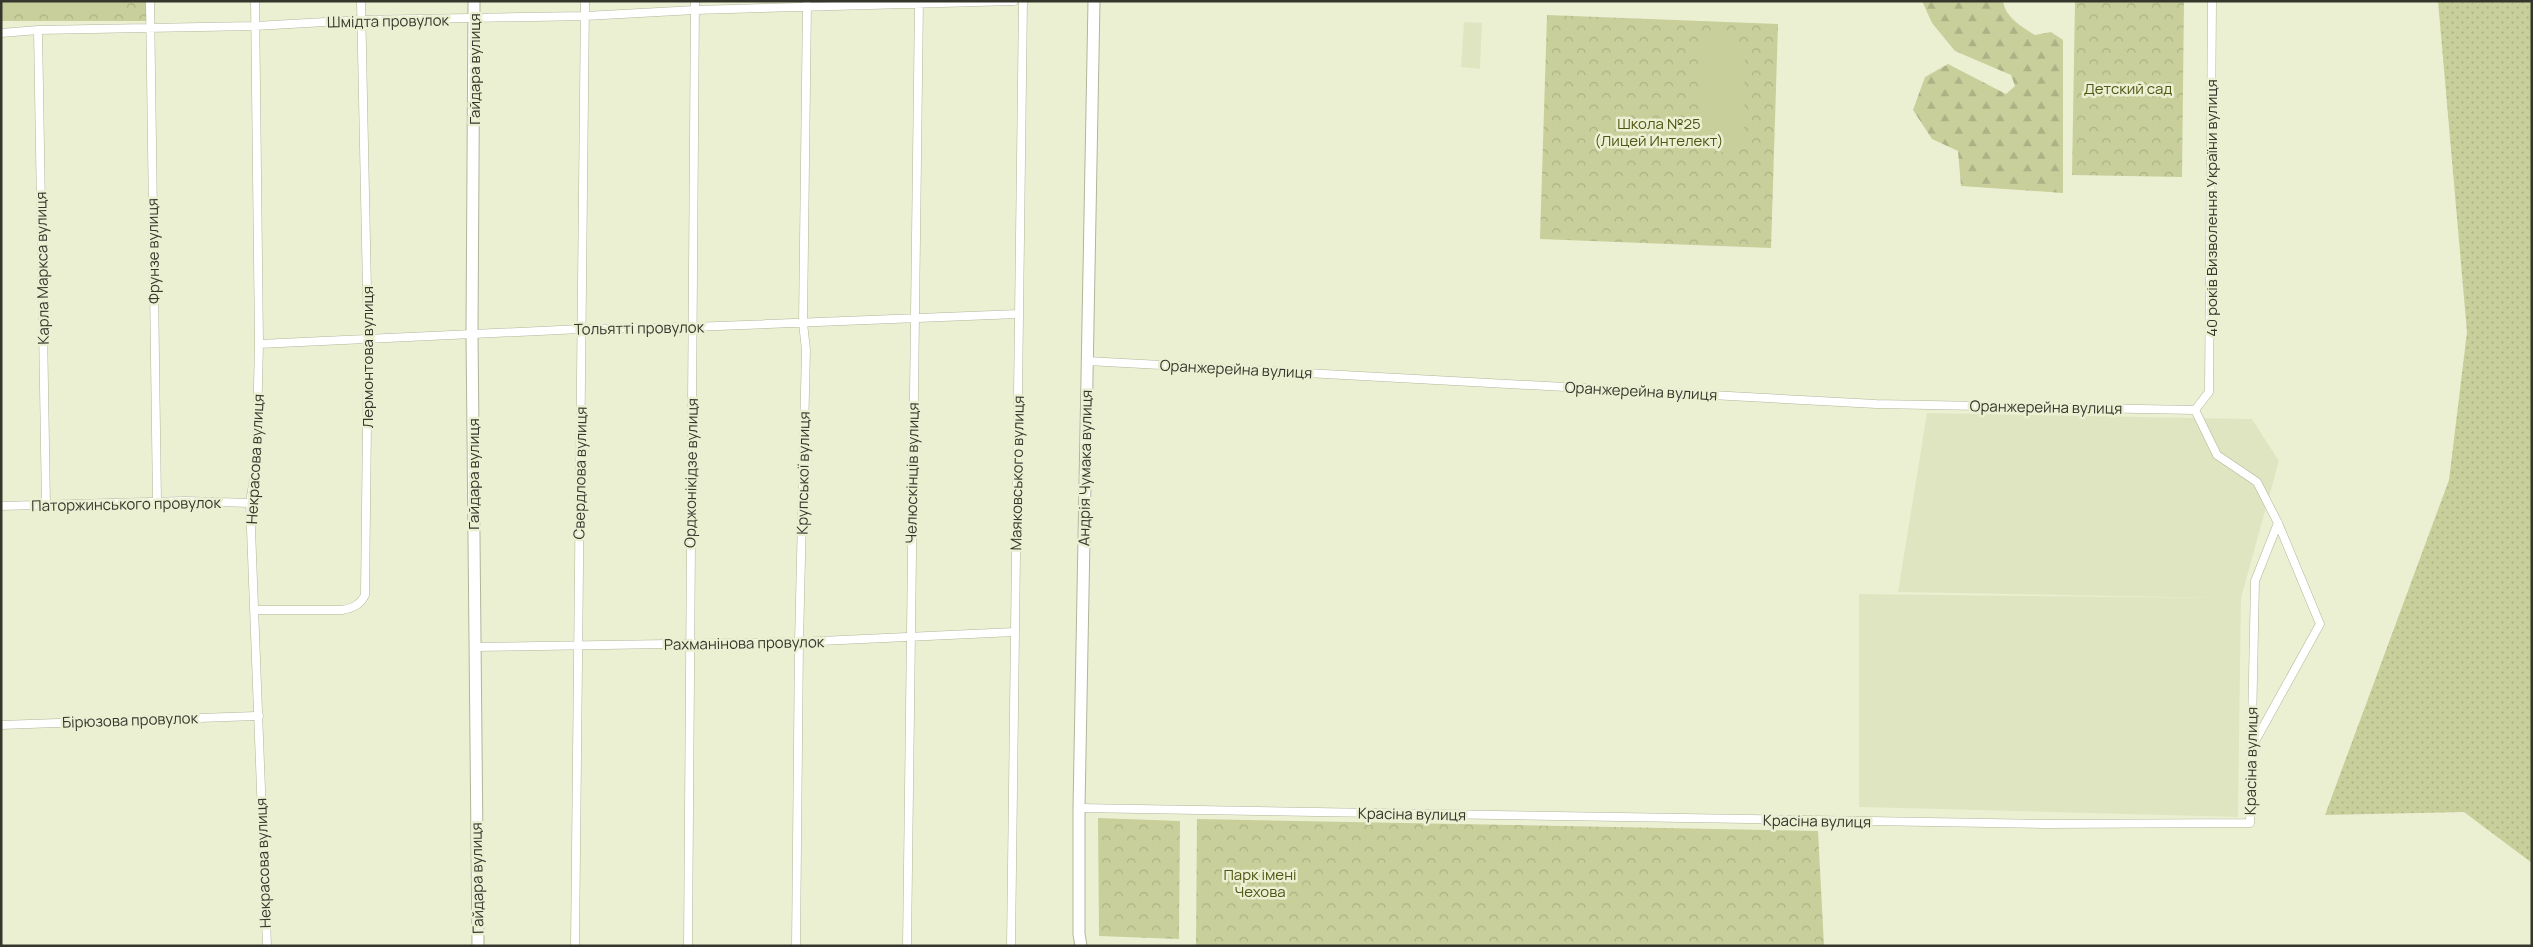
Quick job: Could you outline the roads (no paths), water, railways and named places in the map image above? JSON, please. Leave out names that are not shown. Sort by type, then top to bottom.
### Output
[{"type":"street","name":"Фрунзе вулиця","points":[[150,1],[157,502]]},
{"type":"street","name":"Некрасова вулиця","points":[[254,1],[259,344],[256,465],[250,503],[266,946]]},
{"type":"street","name":"Лермонтова вулиця","points":[[255,610],[342,610],[352,608],[361,603],[365,595],[368,339],[361,1]]},
{"type":"street","name":"Гайдара вулиця","points":[[474,1],[472,333],[478,946]]},
{"type":"street","name":"Свердлова вулиця","points":[[575,946],[585,1]]},
{"type":"street","name":"Орджонікідзе вулиця","points":[[688,946],[695,1]]},
{"type":"street","name":"Шмідта провулок","points":[[1,33],[38,30],[255,26],[361,20],[585,16],[807,4],[1014,1]]},
{"type":"street","name":"Маяковського вулиця","points":[[1011,946],[1022,1]]},
{"type":"street","name":"Андрія Чумака вулиця","points":[[1080,940],[1080,808],[1094,1]]},
{"type":"street","name":"40 років Визволення України вулиця","points":[[2195,410],[2209,392],[2212,1]]},
{"type":"street","name":"Челюскінців вулиця","points":[[907,946],[909,638],[919,3]]},
{"type":"street","name":"Крупської вулиця","points":[[796,946],[799,642],[806,360],[803,323],[807,4]]},
{"type":"street","name":"Карла Маркса вулиця","points":[[38,30],[46,505]]},
{"type":"street","name":"Тольятті провулок","points":[[259,344],[472,333],[692,327],[1019,314]]},
{"type":"street","name":"Оранжерейна вулиця","points":[[1087,361],[1876,404],[2195,410]]},
{"type":"street","points":[[2195,410],[2217,455],[2257,482],[2278,522],[2320,624],[2252,748]]},
{"type":"street","name":"Паторжинського провулок","points":[[1,506],[157,502],[250,503]]},
{"type":"street","name":"Красіна вулиця","points":[[1080,808],[1967,823],[2250,824],[2255,581],[2278,522]]},
{"type":"street","name":"Рахманінова провулок","points":[[474,647],[799,642],[1014,632]]},
{"type":"street","name":"Бірюзова провулок","points":[[1,725],[259,716]]},
{"type":"street","points":[[1071,946],[1080,940]]},
{"type":"park label","name":"Детский сад","points":[[2128,88]]},
{"type":"park label","name":"Школа №25 (Лицей Интелект)","points":[[1659,132]]},
{"type":"park label","name":"Парк імені Чехова","points":[[1260,882]]}]
